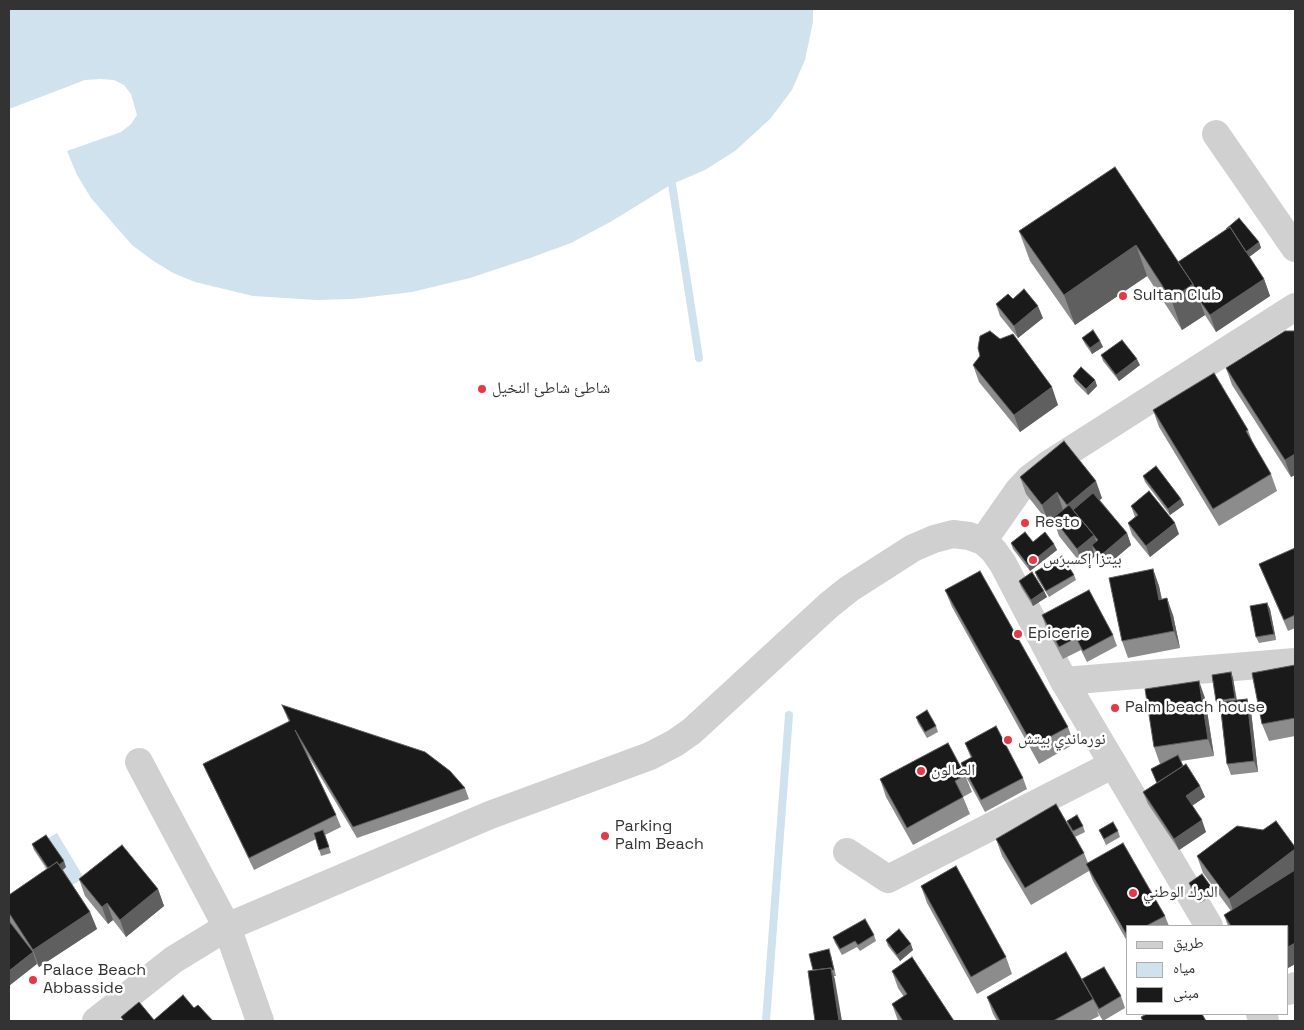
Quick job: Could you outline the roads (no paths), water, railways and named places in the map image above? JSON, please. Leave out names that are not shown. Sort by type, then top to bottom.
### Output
[{"type":"street","points":[[1216,134],[1295,248]]},
{"type":"street","points":[[983,541],[1018,491],[1049,464],[1295,306]]},
{"type":"street","points":[[96,1021],[173,960],[227,928],[490,815],[650,756],[675,743],[709,715],[828,605],[849,589],[891,561],[934,539],[953,534],[969,536],[983,541],[994,551],[1003,564],[1064,681],[1208,925]]},
{"type":"street","points":[[1064,681],[1295,662]]},
{"type":"street","points":[[139,762],[227,928],[260,1021]]},
{"type":"street","points":[[847,852],[888,880],[1112,765]]},
{"type":"water","points":[[9,9],[813,9],[813,22],[805,60],[792,90],[770,119],[735,151],[705,170],[672,184],[612,221],[571,243],[530,258],[470,278],[412,292],[353,299],[317,300],[253,296],[195,282],[173,273],[132,245],[91,198],[77,175],[67,151],[121,132],[131,124],[137,115],[131,94],[124,85],[114,80],[85,80],[9,109]]},
{"type":"water","points":[[57,833],[84,878],[59,893],[33,847]]},
{"type":"waterway","points":[[672,184],[699,358]]},
{"type":"waterway","points":[[766,1021],[789,715]]},
{"type":"place","name":"Sultan Club","points":[[1123,296]]},
{"type":"place","name":"شاطئ شاطئ النخيل","points":[[482,389]]},
{"type":"place","name":"Resto","points":[[1025,523]]},
{"type":"place","name":"بيتزا إكسبرس","points":[[1033,560]]},
{"type":"place","name":"Epicerie","points":[[1018,634]]},
{"type":"place","name":"Palm beach house","points":[[1115,708]]},
{"type":"place","name":"نورماندي بيتش","points":[[1008,740]]},
{"type":"place","name":"الصالون","points":[[921,771]]},
{"type":"place","name":"Parking Palm Beach","points":[[605,836]]},
{"type":"place","name":"الدرك الوطني","points":[[1133,893]]},
{"type":"place","name":"Palace Beach Abbasside","points":[[33,980]]}]
